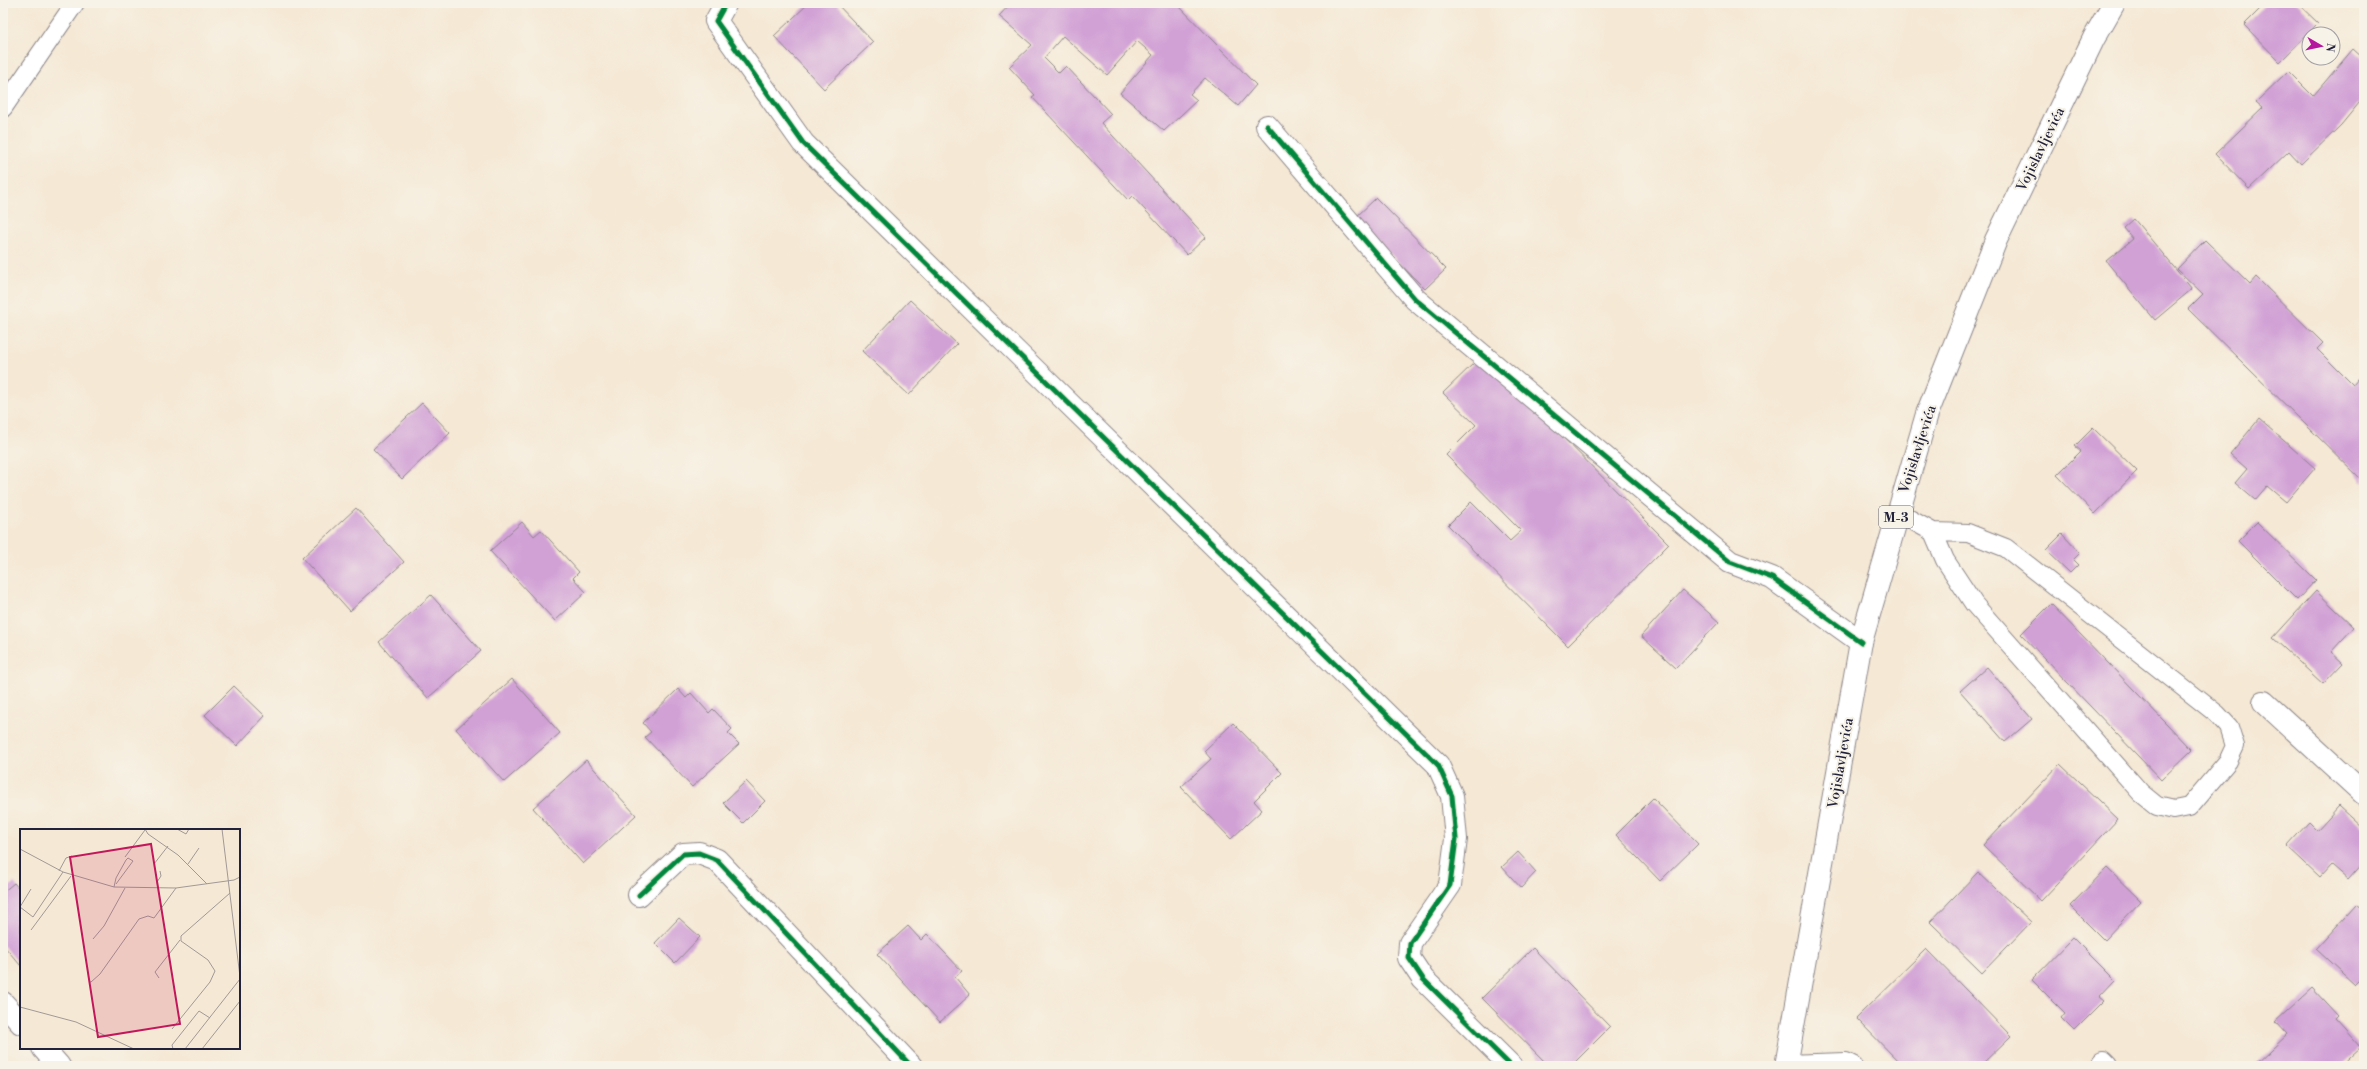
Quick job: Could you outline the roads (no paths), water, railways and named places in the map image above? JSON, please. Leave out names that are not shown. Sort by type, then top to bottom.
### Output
[{"type":"street","points":[[726,3],[716,21],[804,143],[1438,765],[1452,796],[1456,839],[1450,885],[1410,943],[1409,958],[1422,979],[1511,1066]]},
{"type":"street","name":"Vojislavljevića","points":[[1786,1065],[1861,642],[1897,512],[1927,414],[1996,240],[2094,38],[2114,3]]},
{"type":"street","points":[[1267,126],[1415,299],[1730,562],[1772,578],[1861,642]]},
{"type":"street","points":[[2264,702],[2364,794]]},
{"type":"street","points":[[639,895],[683,854],[699,853],[717,860],[911,1066]]},
{"type":"street","points":[[3,1003],[20,1022]]},
{"type":"street","points":[[44,1049],[59,1066]]},
{"type":"lane","points":[[3,108],[75,3]]},
{"type":"lane","points":[[1897,512],[1933,532],[1968,533],[2006,548],[2217,714],[2229,727],[2235,746],[2228,761],[2188,807],[2174,810],[2157,806],[2141,793],[1974,604],[1945,560],[1933,532]]},
{"type":"lane","points":[[1786,1065],[1846,1062],[1854,1066]]}]
